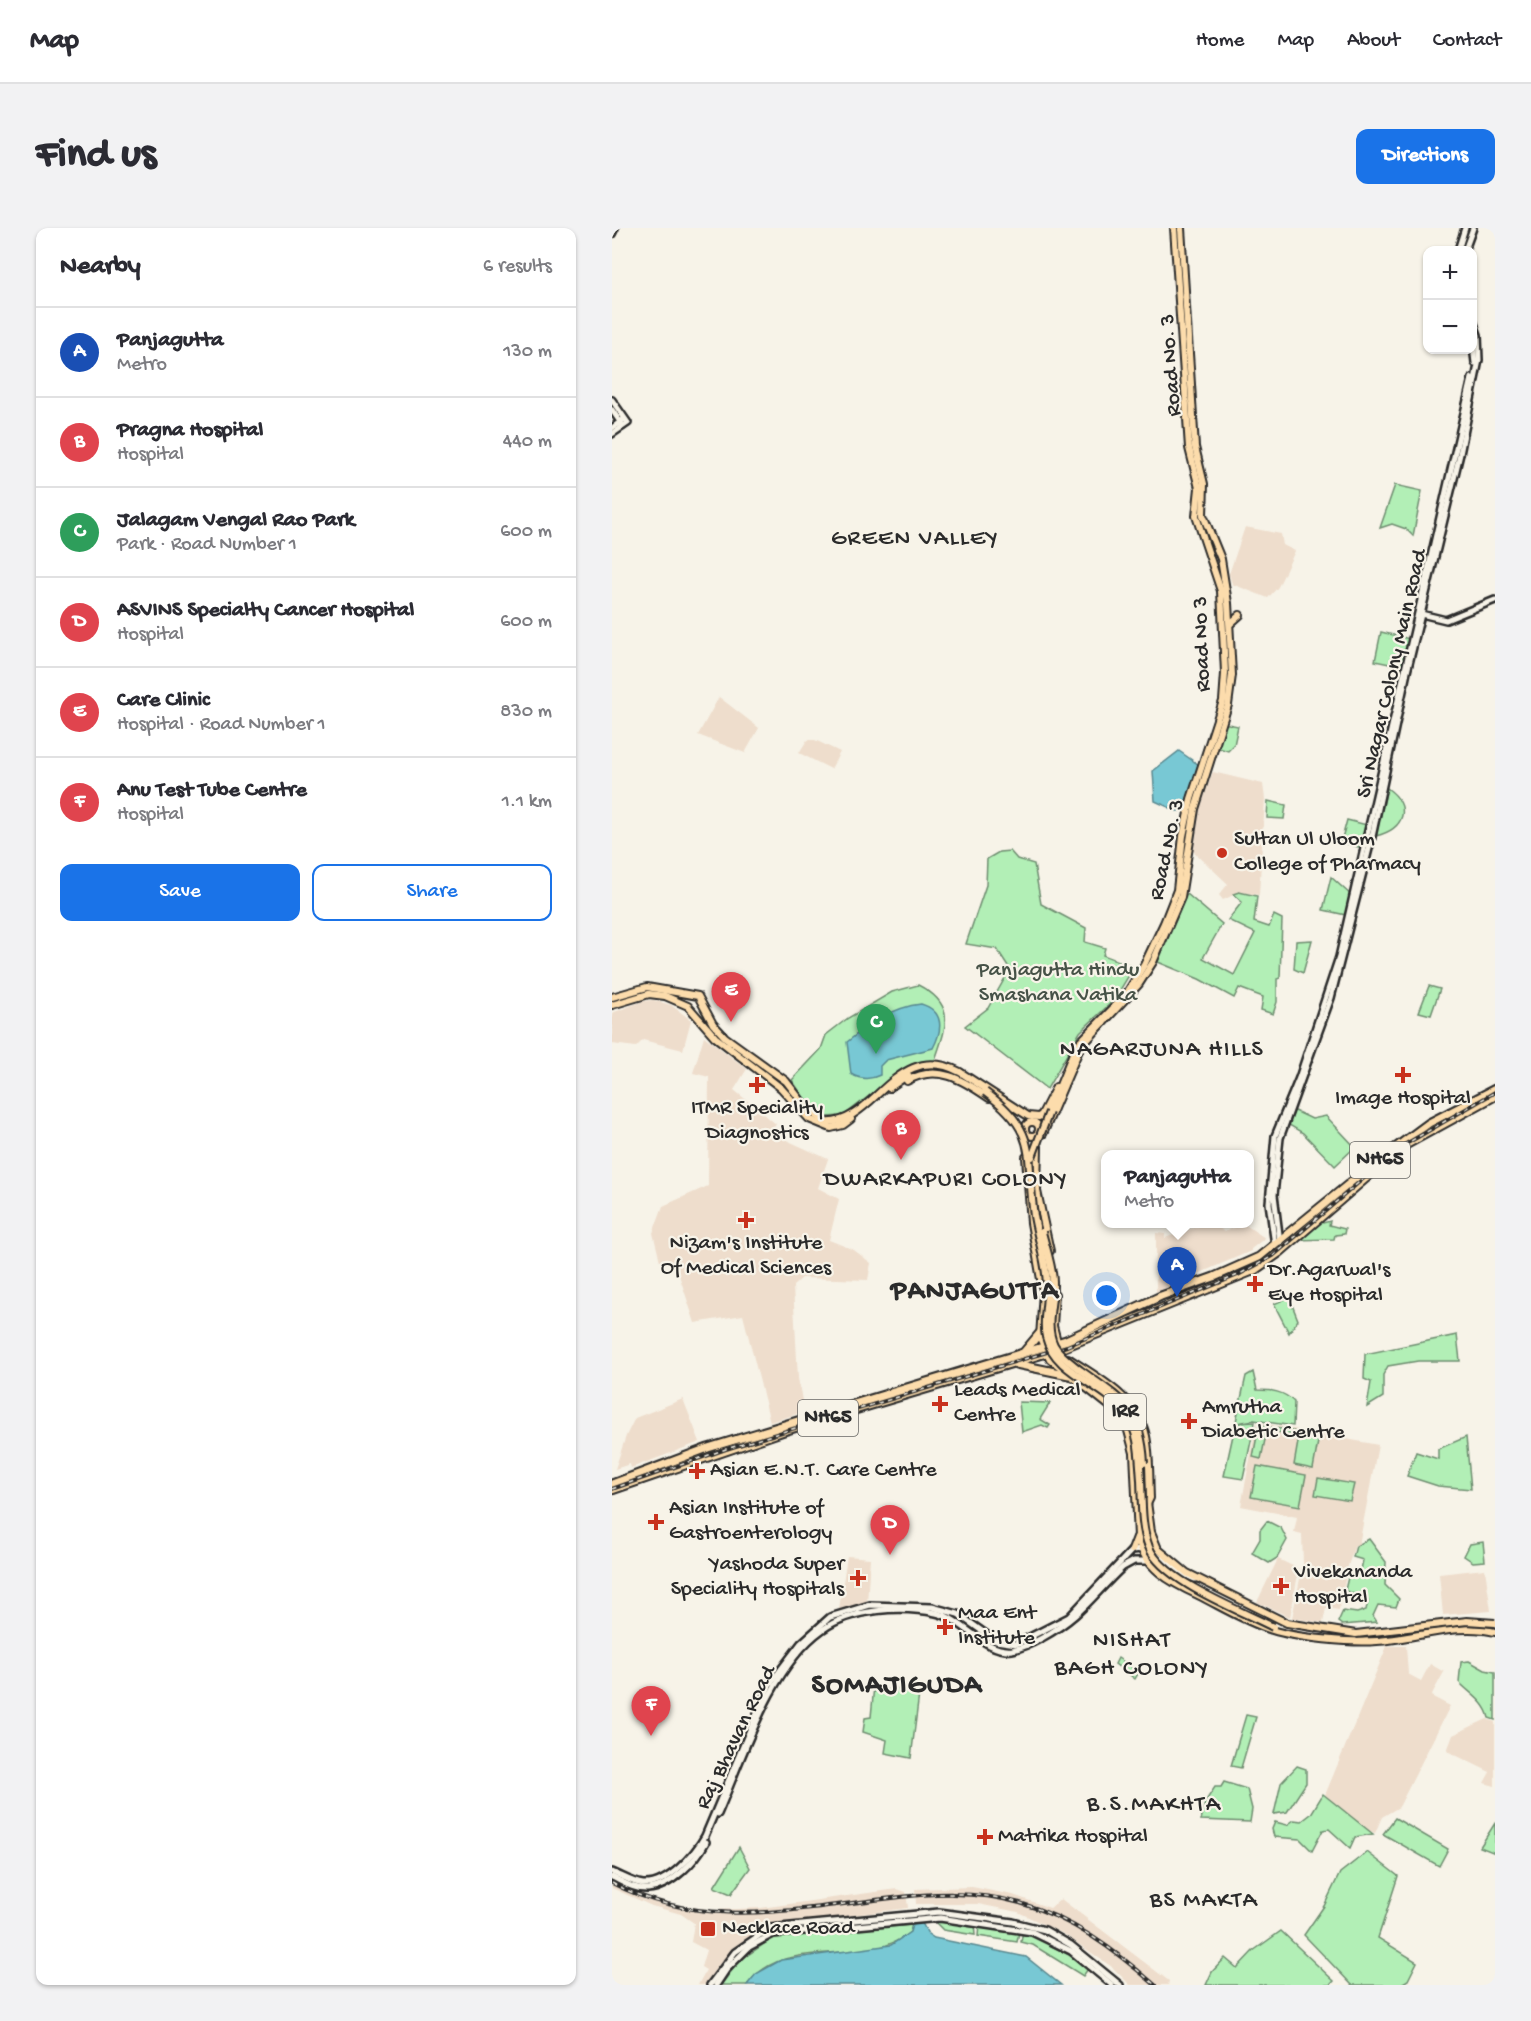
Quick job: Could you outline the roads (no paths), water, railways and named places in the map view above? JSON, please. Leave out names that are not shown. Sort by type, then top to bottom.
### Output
[{"type":"highway","name":"NH65","points":[[612,1484],[1022,1354],[1060,1349],[1068,1342],[1161,1296],[1246,1264],[1278,1244],[1429,1123],[1495,1089]]},
{"type":"highway","name":"NH65","points":[[1068,1342],[1127,1322],[1255,1270],[1279,1253],[1393,1151],[1495,1096]]},
{"type":"highway","points":[[1124,1313],[1127,1322]]},
{"type":"highway","points":[[1022,1354],[1040,1333]]},
{"type":"highway","points":[[1054,1334],[1068,1342],[1060,1349]]},
{"type":"highway","name":"NH65","points":[[612,1490],[751,1439],[1012,1364],[1045,1350]]},
{"type":"highway","points":[[1012,1364],[1069,1375]]},
{"type":"main road","points":[[612,234],[615,228]]},
{"type":"main road","name":"Road No 3","points":[[1042,1119],[1080,1040],[1131,987],[1164,923],[1177,890],[1191,800],[1223,701],[1225,673],[1221,591],[1196,516],[1199,488],[1189,448],[1174,228]]},
{"type":"main road","name":"Road No. 3","points":[[1181,228],[1195,447],[1204,484],[1203,515],[1221,559],[1228,603]]},
{"type":"main road","points":[[1459,246],[1465,228]]},
{"type":"main road","points":[[1466,246],[1473,228]]},
{"type":"main road","name":"Sri Nagar Colony Main Road","points":[[1278,1244],[1274,1196],[1280,1138],[1303,1078],[1340,967],[1467,424],[1479,360],[1477,350]]},
{"type":"main road","name":"Sri Nagar Colony Main Road","points":[[1278,1244],[1269,1203],[1275,1136],[1327,999],[1348,919],[1476,354]]},
{"type":"main road","points":[[612,400],[623,423]]},
{"type":"main road","points":[[612,410],[623,423]]},
{"type":"main road","points":[[612,428],[623,423]]},
{"type":"main road","points":[[612,434],[623,423]]},
{"type":"main road","points":[[1421,614],[1446,620],[1495,600]]},
{"type":"main road","name":"Road No 3","points":[[1228,603],[1229,628]]},
{"type":"main road","points":[[1229,628],[1232,621],[1240,615]]},
{"type":"main road","name":"Road No. 3","points":[[1037,1152],[1042,1119],[1080,1048],[1138,984],[1152,962],[1181,897],[1193,816],[1228,705],[1232,675],[1229,628]]},
{"type":"main road","points":[[612,997],[647,987],[687,992],[698,996],[711,1021],[735,1046],[786,1081],[806,1107],[825,1122],[846,1118],[896,1078],[914,1068],[932,1064],[950,1067],[960,1072],[1024,1114],[1042,1119]]},
{"type":"main road","name":"IRR","points":[[612,1005],[649,994],[665,996],[688,1006],[704,1026],[773,1080],[787,1093],[803,1114],[821,1126],[831,1128],[843,1125],[895,1084],[921,1069],[937,1067],[963,1078],[1011,1113],[1026,1137],[1031,1161],[1034,1216],[1046,1276],[1044,1323],[1047,1341],[1061,1361],[1110,1397],[1131,1421],[1138,1441],[1144,1525],[1149,1548],[1159,1564],[1173,1576],[1273,1627],[1294,1633]]},
{"type":"main road","points":[[704,1026],[711,1021]]},
{"type":"main road","name":"IRR","points":[[895,1084],[901,1084],[921,1073],[943,1072],[987,1097],[1016,1125],[1031,1133]]},
{"type":"main road","points":[[1037,1152],[1026,1125],[1042,1119]]},
{"type":"main road","points":[[1025,1148],[1031,1133],[1042,1119]]},
{"type":"main road","points":[[1031,1161],[1042,1119]]},
{"type":"main road","points":[[1016,1125],[1025,1148],[1031,1223],[1043,1291],[1040,1333],[1045,1350]]},
{"type":"main road","name":"IRR","points":[[1037,1152],[1037,1191],[1042,1232],[1052,1273],[1049,1322],[1053,1342],[1063,1356],[1117,1397],[1131,1412],[1142,1433],[1151,1532],[1158,1549],[1199,1580]]},
{"type":"main road","name":"IRR","points":[[1037,1191],[1056,1279],[1054,1334],[1060,1349],[1117,1392],[1135,1410],[1146,1435],[1150,1497],[1147,1504]]},
{"type":"main road","name":"IRR","points":[[1045,1350],[1069,1375],[1108,1404],[1121,1417],[1131,1436],[1141,1549],[1148,1561],[1168,1579],[1225,1611],[1272,1630],[1348,1641],[1377,1641],[1470,1630],[1495,1632]]},
{"type":"main road","name":"IRR","points":[[1108,1404],[1117,1392]]},
{"type":"main road","points":[[1138,1531],[1132,1550],[1141,1549]]},
{"type":"main road","name":"IRR","points":[[1141,1549],[1154,1553],[1185,1576],[1199,1580],[1287,1623],[1356,1634],[1467,1621],[1495,1623]]},
{"type":"main road","name":"Raj Bhavan Road","points":[[612,1872],[633,1881],[649,1883],[673,1871],[693,1856],[709,1827],[769,1685],[801,1643],[830,1617],[870,1605],[932,1607],[958,1614],[996,1641],[1016,1644],[1069,1617],[1132,1550]]},
{"type":"main road","name":"Raj Bhavan Road","points":[[612,1877],[633,1887],[650,1889],[675,1876],[697,1857],[778,1683],[800,1652],[822,1630],[848,1617],[879,1611],[929,1611],[959,1621],[991,1646],[1014,1649],[1029,1645],[1071,1622],[1124,1567],[1134,1561],[1148,1561]]},
{"type":"main road","points":[[1470,1616],[1470,1630]]},
{"type":"main road","points":[[710,1985],[723,1963],[742,1946],[770,1928],[790,1929],[954,1913],[1013,1922],[1045,1930],[1071,1945],[1120,1985]]},
{"type":"main road","points":[[926,1916],[1032,1932],[1071,1951],[1112,1985]]},
{"type":"main road","points":[[716,1985],[726,1970],[749,1947],[773,1934],[790,1929]]},
{"type":"water","points":[[1179,751],[1199,765],[1183,810],[1177,811],[1155,801],[1153,771]]},
{"type":"water","points":[[921,1004],[929,1007],[938,1016],[940,1028],[933,1048],[886,1060],[880,1066],[880,1075],[873,1078],[865,1079],[851,1074],[847,1042],[882,1017]]},
{"type":"water","points":[[922,1923],[928,1934],[934,1938],[1026,1957],[1061,1985],[747,1985],[756,1974],[781,1960],[891,1945],[910,1932],[912,1925]]},
{"type":"railway","points":[[612,1489],[726,1449],[1067,1346],[1238,1275],[1273,1256],[1399,1148],[1495,1092]]},
{"type":"railway","points":[[612,1883],[646,1898],[679,1907],[713,1912],[780,1911],[935,1894],[969,1894],[1003,1899],[1039,1909],[1075,1926],[1092,1936],[1155,1985]]},
{"type":"place","name":"Sultan Ul Uloom College of Pharmacy","points":[[1222,853]]},
{"type":"place","name":"Care Clinic","points":[[731,1022]]},
{"type":"place","name":"Jalagam Vengal Rao Park","points":[[876,1054]]},
{"type":"place","name":"Image Hospital","points":[[1403,1075]]},
{"type":"place","name":"ITMR Speciality Diagnostics","points":[[757,1085]]},
{"type":"place","name":"Pragna Hospital","points":[[901,1160]]},
{"type":"place","name":"Nizam's Institute Of Medical Sciences","points":[[746,1220]]},
{"type":"place","name":"Dr.Agarwal's Eye Hospital","points":[[1255,1284]]},
{"type":"place","name":"Panjagutta","points":[[1177,1297]]},
{"type":"place","name":"Leads Medical Centre","points":[[940,1404]]},
{"type":"place","name":"Amrutha Diabetic Centre","points":[[1189,1421]]},
{"type":"place","name":"Asian E.N.T. Care Centre","points":[[697,1471]]},
{"type":"place","name":"Asian Institute of Gastroenterology","points":[[656,1522]]},
{"type":"place","name":"ASVINS Specialty Cancer Hospital","points":[[890,1555]]},
{"type":"place","name":"Yashoda Super Speciality Hospitals","points":[[858,1578]]},
{"type":"place","name":"Vivekananda Hospital","points":[[1281,1586]]},
{"type":"place","name":"Maa Ent Institute","points":[[945,1627]]},
{"type":"place","name":"Anu Test Tube Centre","points":[[651,1736]]},
{"type":"place","name":"Matrika Hospital","points":[[985,1837]]},
{"type":"place","name":"Necklace Road","points":[[708,1929]]},
{"type":"district","name":"GREEN VALLEY","points":[[915,539]]},
{"type":"district","name":"NAGARJUNA HILLS","points":[[1162,1050]]},
{"type":"district","name":"DWARKAPURI COLONY","points":[[946,1180]]},
{"type":"district","name":"PANJAGUTTA","points":[[975,1292]]},
{"type":"district","name":"NISHAT BAGH COLONY","points":[[1132,1655]]},
{"type":"district","name":"SOMAJIGUDA","points":[[897,1686]]},
{"type":"district","name":"B.S.MAKHTA","points":[[1154,1805]]},
{"type":"district","name":"BS MAKTA","points":[[1204,1901]]},
{"type":"park label","name":"Panjagutta Hindu Smashana Vatika","points":[[1058,984]]}]
